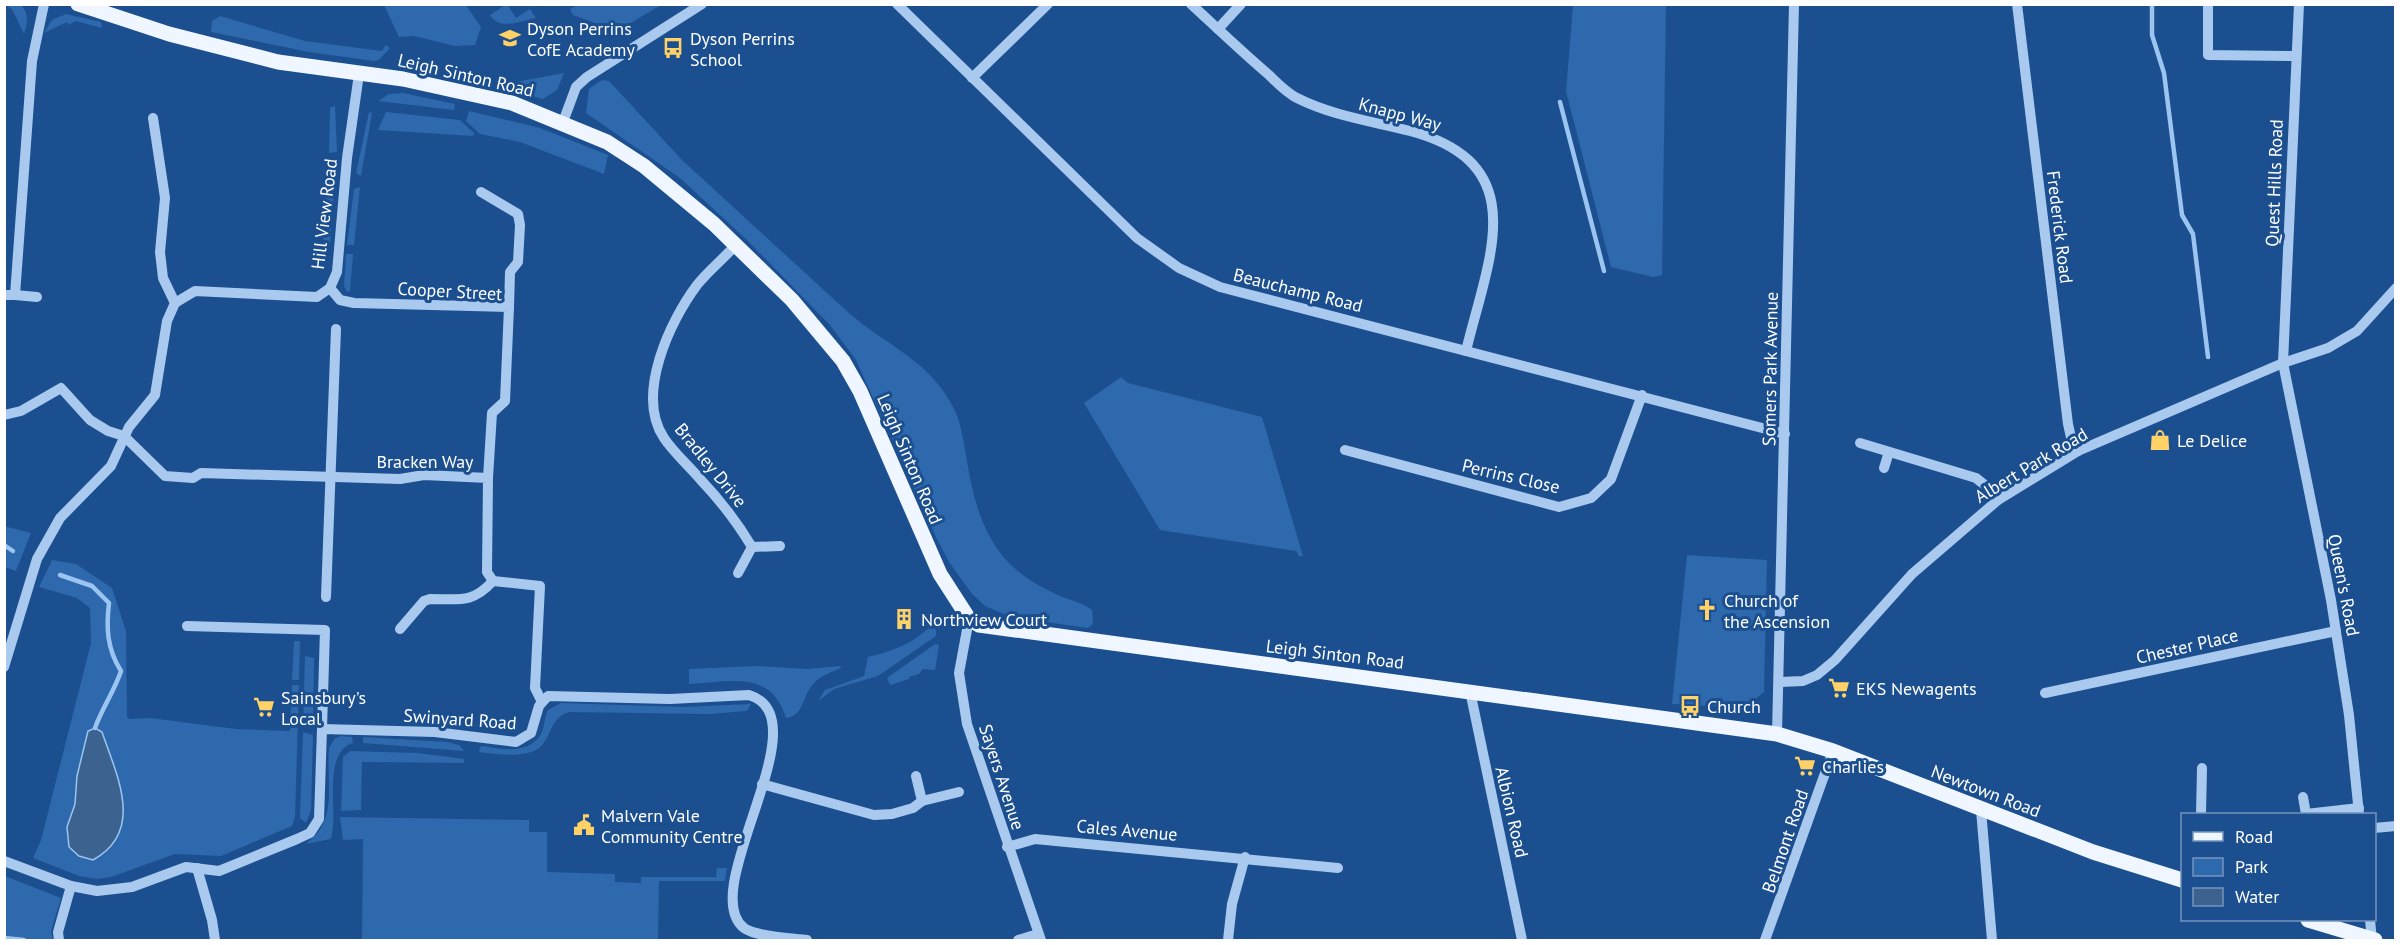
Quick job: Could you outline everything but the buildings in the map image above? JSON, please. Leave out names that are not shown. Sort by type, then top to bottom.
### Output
[{"type":"main road","name":"Leigh Sinton Road","points":[[78,4],[233,51],[287,64],[403,79],[489,97],[563,122],[607,142],[644,166],[674,188],[792,300],[843,361],[860,391],[940,574],[969,619],[979,625],[993,629],[1778,734]]},
{"type":"main road","name":"Newtown Road","points":[[1778,734],[1833,751],[2093,852],[2181,880]]},
{"type":"main road","points":[[2311,921],[2373,940]]},
{"type":"street","points":[[37,297],[10,295],[32,61],[44,4]]},
{"type":"street","points":[[563,122],[576,87],[587,76],[702,4]]},
{"type":"street","name":"Beauchamp Road","points":[[897,4],[1137,238],[1179,268],[1220,287],[1785,434]]},
{"type":"street","points":[[972,78],[1048,4]]},
{"type":"street","name":"Knapp Way","points":[[1191,4],[1294,96],[1328,112],[1410,131],[1449,144],[1475,165],[1491,194],[1495,226],[1466,351]]},
{"type":"street","points":[[1218,29],[1241,4]]},
{"type":"street","name":"Somers Park Avenue","points":[[1778,734],[1794,4]]},
{"type":"street","name":"Frederick Road","points":[[2017,4],[2068,424],[2072,442],[2078,452]]},
{"type":"street","points":[[2208,4],[2208,55],[2296,56]]},
{"type":"street","name":"Quest Hills Road","points":[[2283,363],[2299,4]]},
{"type":"street","name":"Hill View Road","points":[[175,303],[195,291],[299,298],[316,297],[330,288],[337,272],[347,158],[359,74]]},
{"type":"street","points":[[4,667],[37,560],[45,543],[60,518],[111,466],[129,427],[155,395],[167,321],[175,303],[163,278],[160,252],[165,198],[153,118]]},
{"type":"street","points":[[481,192],[518,214],[520,225],[518,262],[510,272],[509,307]]},
{"type":"street","name":"Bradley Drive","points":[[735,246],[698,284],[681,309],[666,340],[659,363],[653,405],[662,436],[720,500],[752,548]]},
{"type":"street","name":"Cooper Street","points":[[330,288],[340,300],[354,303],[509,307],[505,401],[492,413],[489,478]]},
{"type":"street","name":"Albert Park Road","points":[[1780,682],[1803,681],[1817,675],[1835,660],[1912,574],[1998,500],[2078,452],[2283,363],[2328,348],[2357,331],[2396,288]]},
{"type":"street","points":[[326,597],[336,329]]},
{"type":"street","name":"Queen's Road","points":[[2283,363],[2336,631],[2349,715],[2359,811]]},
{"type":"street","points":[[4,416],[21,411],[61,388],[90,420],[108,431],[124,436]]},
{"type":"street","name":"Perrins Close","points":[[1345,450],[1559,507],[1591,498],[1611,479],[1642,395]]},
{"type":"street","name":"Bracken Way","points":[[124,436],[165,477],[193,478],[201,473],[400,479],[424,475],[489,478],[487,572],[493,581]]},
{"type":"street","points":[[1860,443],[1976,478],[1991,490],[1998,500]]},
{"type":"street","points":[[1884,468],[1889,452]]},
{"type":"street","points":[[738,573],[752,548],[780,546]]},
{"type":"street","points":[[400,629],[424,601],[430,599],[469,599],[478,596],[493,581],[540,585],[536,687],[541,700]]},
{"type":"street","name":"Sayers Avenue","points":[[969,619],[959,673],[961,699],[1007,847],[1039,937]]},
{"type":"street","points":[[4,861],[71,886],[98,891],[132,887],[174,869],[197,868],[219,871],[310,833],[319,819],[325,630],[187,626]]},
{"type":"street","name":"Chester Place","points":[[2046,693],[2336,631]]},
{"type":"street","name":"Albion Road","points":[[1470,691],[1478,740],[1522,940]]},
{"type":"street","name":"Swinyard Road","points":[[322,729],[435,732],[516,742],[531,733],[541,700],[548,696],[670,699],[749,695],[758,698],[768,707],[774,722],[771,750],[739,864],[732,908],[740,922],[751,931],[807,940]]},
{"type":"street","name":"Belmont Road","points":[[1766,940],[1833,751]]},
{"type":"street","points":[[2201,813],[2202,768]]},
{"type":"street","points":[[916,776],[922,801]]},
{"type":"street","points":[[762,784],[874,815],[892,814],[913,808],[922,801],[958,792]]},
{"type":"street","points":[[2303,797],[2306,813]]},
{"type":"street","points":[[1981,810],[1992,940]]},
{"type":"street","points":[[2324,813],[2359,811]]},
{"type":"street","points":[[2376,828],[2396,826]]},
{"type":"street","name":"Cales Avenue","points":[[1007,847],[1035,839],[1338,868]]},
{"type":"street","points":[[1228,940],[1232,904],[1245,858]]},
{"type":"street","points":[[197,868],[212,920],[215,940]]},
{"type":"street","points":[[59,940],[58,932],[71,886]]},
{"type":"street","points":[[2370,921],[2373,940]]},
{"type":"street","points":[[1018,940],[1039,937]]},
{"type":"green space","points":[[507,4],[516,18],[530,9],[536,18],[511,24],[494,20],[490,15]]},
{"type":"green space","points":[[5,5],[21,5],[24,8],[27,18],[24,34],[12,9]]},
{"type":"green space","points":[[384,5],[466,5],[481,27],[475,45],[455,46],[414,36],[399,37]]},
{"type":"green space","points":[[577,5],[661,5],[617,31],[573,15],[570,9]]},
{"type":"green space","points":[[1573,5],[1666,5],[1662,275],[1653,277],[1611,267],[1566,91]]},
{"type":"green space","points":[[66,14],[101,22],[102,28],[76,21],[68,25],[67,22],[44,33],[52,20]]},
{"type":"green space","points":[[220,16],[305,41],[382,51],[386,45],[390,48],[379,60],[374,61],[309,52],[211,32],[212,21]]},
{"type":"green space","points":[[564,73],[557,90],[543,99],[495,86]]},
{"type":"green space","points":[[602,80],[609,81],[682,160],[850,314],[920,365],[932,377],[953,407],[958,419],[974,497],[984,524],[997,548],[1012,566],[1032,582],[1092,610],[1093,624],[1088,628],[1011,617],[985,606],[972,594],[949,562],[936,537],[856,360],[830,325],[748,241],[680,178],[586,113],[589,89]]},
{"type":"green space","points":[[403,93],[455,104],[454,110],[378,101],[389,94]]},
{"type":"green space","points":[[335,106],[337,152],[329,153],[330,108]]},
{"type":"green space","points":[[469,111],[540,128],[608,155],[604,174],[520,142],[480,134],[466,121]]},
{"type":"green space","points":[[369,112],[372,113],[361,176],[356,173]]},
{"type":"green space","points":[[386,112],[460,120],[475,134],[472,136],[378,130]]},
{"type":"green space","points":[[328,164],[336,166],[330,245],[323,239]]},
{"type":"green space","points":[[360,187],[354,245],[347,245],[354,189]]},
{"type":"green space","points":[[346,254],[353,254],[350,291],[347,292],[344,286]]},
{"type":"green space","points":[[1121,377],[1128,383],[1262,417],[1303,556],[1299,556],[1296,551],[1160,530],[1084,403]]},
{"type":"green space","points":[[4,526],[31,533],[16,571],[5,567]]},
{"type":"green space","points":[[1687,555],[1767,560],[1764,692],[1744,708],[1672,704]]},
{"type":"green space","points":[[52,560],[76,564],[112,588],[126,631],[127,717],[130,719],[150,718],[236,729],[290,731],[292,685],[299,685],[295,817],[292,826],[221,856],[175,854],[111,877],[98,879],[79,876],[33,858],[41,840],[91,643],[90,608],[77,598],[39,587]]},
{"type":"green space","points":[[931,626],[936,630],[936,636],[878,676],[834,689],[818,701],[825,690],[864,676],[868,657],[902,646],[917,638]]},
{"type":"green space","points":[[294,641],[300,641],[299,680],[292,680]]},
{"type":"green space","points":[[935,644],[939,645],[935,670],[923,669],[909,679],[890,685],[887,678]]},
{"type":"green space","points":[[305,656],[314,658],[313,726],[303,728]]},
{"type":"green space","points":[[756,666],[807,669],[840,666],[841,668],[815,682],[797,713],[786,718],[779,702],[760,685],[734,681],[689,684],[689,669]]},
{"type":"green space","points":[[561,703],[683,707],[751,704],[747,711],[709,714],[569,712],[553,725],[538,749],[513,755],[479,752],[480,747],[484,746],[518,749],[533,743],[543,729],[548,710]]},
{"type":"green space","points":[[303,732],[313,735],[311,810],[306,823],[300,818]]},
{"type":"green space","points":[[352,737],[353,743],[343,749],[334,771],[331,839],[305,844],[316,835],[327,813],[329,748],[335,738]]},
{"type":"green space","points":[[363,737],[447,742],[459,745],[464,751],[363,743]]},
{"type":"green space","points":[[350,751],[418,753],[464,759],[464,763],[362,762],[361,810],[341,811],[343,757]]},
{"type":"green space","points":[[340,817],[529,820],[529,832],[547,832],[547,872],[615,874],[615,882],[641,883],[641,877],[716,877],[717,868],[727,868],[725,881],[659,881],[658,940],[362,940],[363,839],[343,840]]},
{"type":"green space","points":[[5,876],[61,898],[51,931],[53,940],[5,940]]},
{"type":"water","points":[[95,728],[102,732],[114,766],[123,801],[123,818],[119,834],[109,848],[93,860],[79,856],[69,847],[67,827],[75,804],[77,776],[88,731]]},
{"type":"waterway","points":[[2152,4],[2152,35],[2164,73],[2182,215],[2193,234],[2208,357]]},
{"type":"waterway","points":[[1560,102],[1604,271]]},
{"type":"waterway","points":[[4,545],[13,551]]},
{"type":"waterway","points":[[60,575],[92,586],[109,603],[109,638],[113,655],[121,671],[95,728]]},
{"type":"waterway","points":[[4,938],[24,940]]},
{"type":"place","name":"Dyson Perrins CofE Academy","points":[[510,38]]},
{"type":"place","name":"Dyson Perrins School","points":[[673,48]]},
{"type":"place","name":"Le Delice","points":[[2160,440]]},
{"type":"place","name":"Church of the Ascension","points":[[1707,610]]},
{"type":"place","name":"Northview Court","points":[[904,619]]},
{"type":"place","name":"EKS Newagents","points":[[1839,688]]},
{"type":"place","name":"Church","points":[[1690,706]]},
{"type":"place","name":"Sainsbury's Local","points":[[264,707]]},
{"type":"place","name":"Charlies","points":[[1805,766]]},
{"type":"place","name":"Malvern Vale Community Centre","points":[[584,825]]}]
